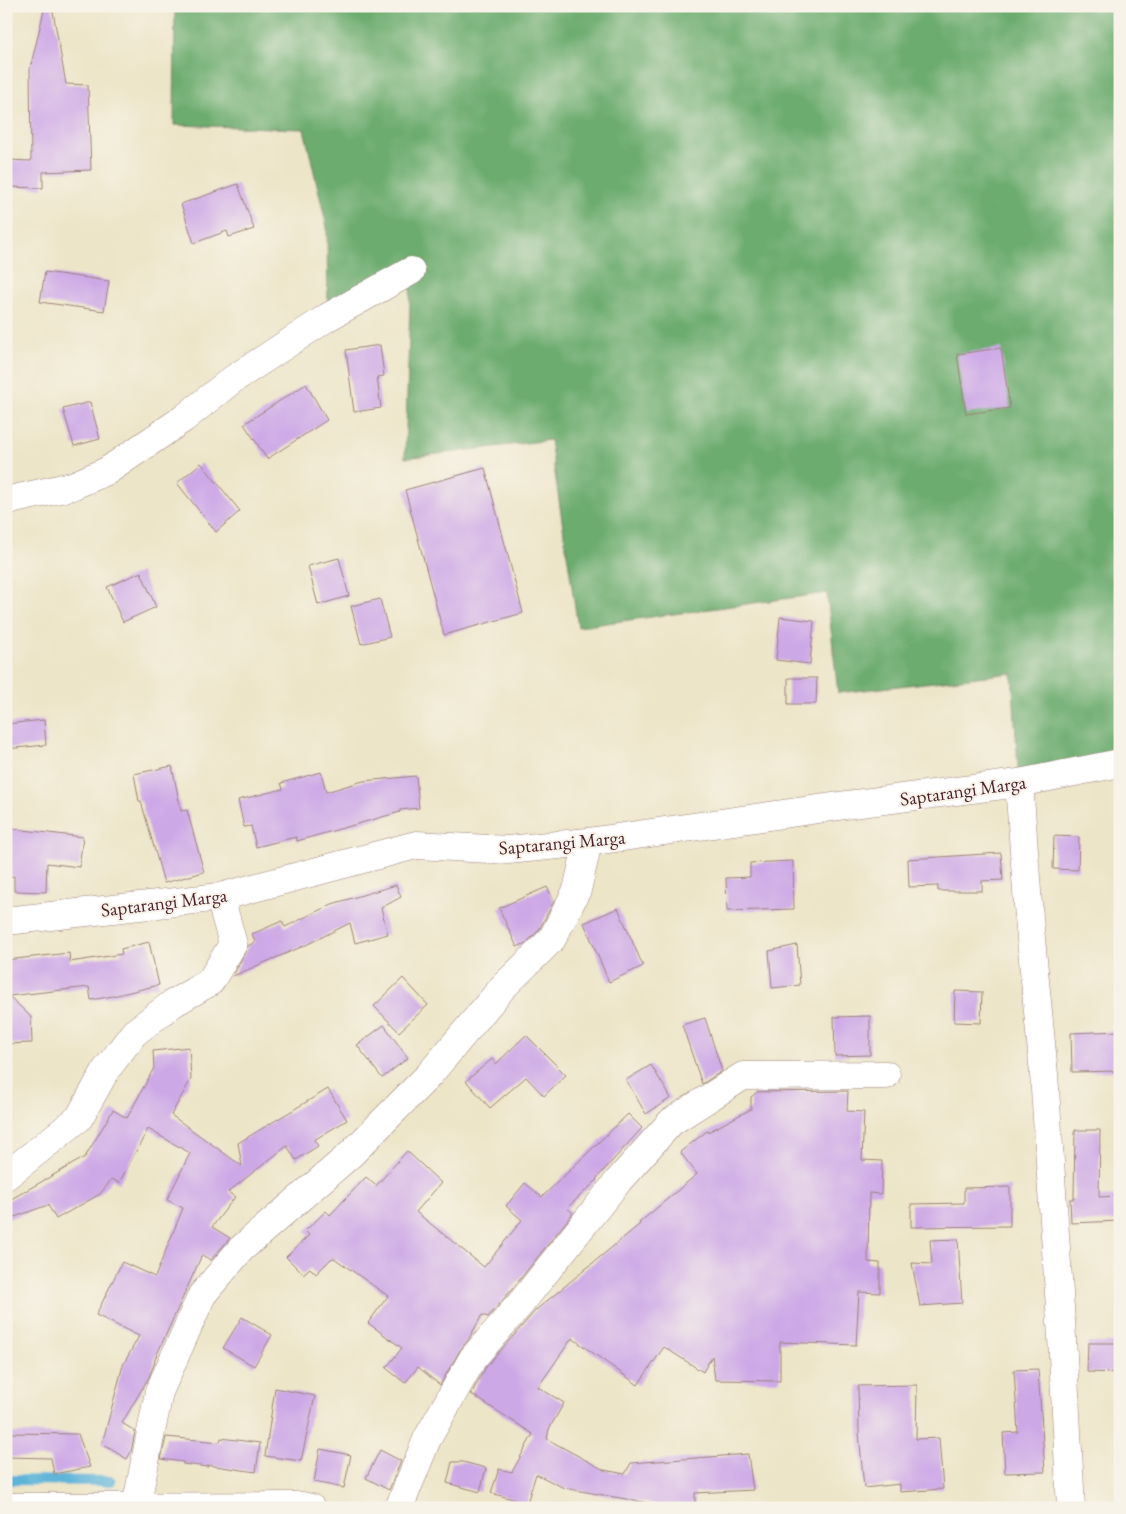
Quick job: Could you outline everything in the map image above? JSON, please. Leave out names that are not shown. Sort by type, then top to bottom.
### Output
[{"type":"street","points":[[6,501],[72,486],[107,470],[183,419],[240,374],[328,317],[411,271]]},
{"type":"street","name":"Saptarangi Marga","points":[[6,921],[220,897],[416,845],[508,850],[588,842],[846,805],[1019,783],[1120,764]]},
{"type":"street","points":[[1019,783],[1063,1346],[1071,1508]]},
{"type":"street","points":[[136,1507],[159,1392],[202,1295],[241,1248],[351,1154],[429,1075],[503,987],[552,939],[577,890],[588,842]]},
{"type":"street","points":[[6,1176],[79,1118],[106,1070],[134,1033],[172,1004],[210,982],[233,944],[220,897]]},
{"type":"street","points":[[399,1508],[427,1439],[473,1358],[521,1303],[619,1180],[671,1122],[743,1076],[886,1075]]},
{"type":"street","points":[[6,1507],[306,1507]]},
{"type":"green space","points":[[175,6],[1120,6],[1120,761],[1019,783],[1012,673],[838,693],[827,593],[578,627],[550,440],[405,458],[411,272],[328,317],[327,227],[304,129],[174,125]]},
{"type":"building","points":[[45,6],[52,6],[66,84],[88,85],[91,170],[43,172],[43,188],[7,187],[8,160],[31,161],[30,69]]},
{"type":"building","points":[[238,184],[254,229],[229,237],[227,231],[194,243],[181,204]]},
{"type":"building","points":[[45,272],[109,281],[104,311],[40,302]]},
{"type":"building","points":[[380,345],[384,376],[377,377],[381,408],[354,412],[346,350]]},
{"type":"building","points":[[1001,348],[1010,408],[966,414],[957,354]]},
{"type":"building","points":[[306,384],[327,420],[267,459],[244,424]]},
{"type":"building","points":[[90,402],[100,439],[74,446],[63,409]]},
{"type":"building","points":[[201,463],[240,511],[216,532],[177,483]]},
{"type":"building","points":[[485,468],[523,613],[444,635],[405,490]]},
{"type":"building","points":[[339,558],[349,596],[318,605],[308,566]]},
{"type":"building","points":[[141,572],[156,607],[123,622],[107,587]]},
{"type":"building","points":[[380,599],[390,637],[361,644],[351,606]]},
{"type":"building","points":[[780,617],[814,621],[810,664],[776,660]]},
{"type":"building","points":[[788,678],[817,678],[816,704],[788,704]]},
{"type":"building","points":[[44,720],[46,745],[6,749],[6,724]]},
{"type":"building","points":[[172,766],[181,811],[187,810],[204,872],[164,883],[141,801],[139,801],[134,774]]},
{"type":"building","points":[[321,772],[326,792],[363,781],[416,776],[419,808],[400,810],[400,812],[297,841],[296,837],[256,847],[251,826],[244,827],[238,800],[283,789],[281,783]]},
{"type":"building","points":[[6,828],[83,837],[79,867],[47,863],[46,892],[14,891],[14,876],[6,878]]},
{"type":"building","points":[[1054,836],[1079,837],[1078,870],[1053,869]]},
{"type":"building","points":[[1001,853],[1003,880],[982,881],[982,891],[938,891],[938,886],[909,887],[908,859]]},
{"type":"building","points":[[793,861],[794,909],[727,911],[726,878],[750,877],[750,863]]},
{"type":"building","points":[[396,885],[401,897],[381,908],[388,934],[355,943],[350,923],[306,945],[233,976],[248,946],[255,942],[252,934],[282,921],[285,927],[332,904]]},
{"type":"building","points":[[547,887],[554,901],[539,930],[526,943],[517,947],[499,908]]},
{"type":"building","points":[[618,908],[643,966],[609,982],[584,923]]},
{"type":"building","points":[[149,942],[159,985],[91,1000],[89,987],[9,996],[31,1017],[32,1043],[6,1044],[6,960],[69,953],[70,962],[122,954],[121,949]]},
{"type":"building","points":[[797,945],[800,985],[772,988],[769,951]]},
{"type":"building","points":[[403,978],[428,1005],[399,1032],[374,1006]]},
{"type":"building","points":[[955,991],[982,992],[981,1023],[954,1022]]},
{"type":"building","points":[[870,1016],[870,1055],[835,1056],[834,1017]]},
{"type":"building","points":[[705,1018],[722,1071],[702,1084],[682,1025]]},
{"type":"building","points":[[384,1025],[408,1058],[382,1078],[357,1045]]},
{"type":"building","points":[[1120,1031],[1120,1071],[1072,1072],[1071,1033]]},
{"type":"building","points":[[526,1035],[566,1075],[544,1096],[526,1077],[490,1108],[466,1081],[492,1059],[496,1064]]},
{"type":"building","points":[[189,1047],[191,1079],[171,1115],[242,1166],[238,1143],[328,1089],[347,1120],[314,1140],[318,1146],[296,1160],[287,1146],[228,1192],[235,1197],[212,1227],[230,1238],[211,1260],[202,1255],[154,1361],[149,1377],[122,1423],[135,1431],[131,1452],[127,1459],[102,1444],[123,1365],[139,1336],[96,1315],[122,1262],[155,1277],[183,1208],[167,1200],[190,1153],[148,1129],[119,1183],[112,1179],[100,1194],[56,1219],[48,1205],[6,1220],[6,1202],[85,1157],[113,1110],[127,1118],[154,1068],[153,1051]]},
{"type":"building","points":[[651,1065],[671,1098],[646,1114],[626,1080]]},
{"type":"building","points":[[848,1091],[847,1111],[864,1112],[862,1160],[882,1161],[881,1194],[869,1193],[868,1262],[880,1263],[880,1293],[859,1292],[856,1345],[780,1342],[780,1381],[715,1380],[712,1356],[703,1372],[664,1347],[638,1385],[572,1338],[538,1387],[564,1403],[549,1429],[547,1439],[604,1470],[625,1474],[631,1463],[748,1454],[753,1490],[695,1493],[695,1508],[659,1508],[659,1505],[564,1488],[536,1474],[527,1503],[491,1493],[499,1469],[512,1472],[533,1434],[471,1394],[486,1367],[536,1310],[697,1174],[680,1152],[707,1131],[751,1109],[751,1097],[757,1092]]},
{"type":"building","points":[[628,1114],[642,1128],[597,1180],[567,1208],[573,1213],[509,1293],[488,1317],[482,1315],[440,1385],[418,1367],[405,1383],[386,1368],[402,1348],[368,1323],[388,1296],[334,1258],[316,1274],[310,1268],[303,1274],[286,1257],[309,1235],[305,1231],[326,1211],[330,1215],[366,1177],[376,1186],[407,1151],[441,1183],[416,1212],[484,1267],[522,1220],[506,1206],[525,1183],[542,1197]]},
{"type":"building","points":[[1075,1130],[1100,1130],[1099,1197],[1120,1196],[1120,1221],[1071,1223],[1070,1199],[1074,1199]]},
{"type":"building","points":[[1010,1187],[1010,1226],[911,1227],[911,1204],[964,1203],[964,1188]]},
{"type":"building","points":[[958,1239],[962,1303],[920,1306],[912,1263],[932,1264],[930,1240]]},
{"type":"building","points":[[242,1317],[272,1335],[254,1366],[223,1348]]},
{"type":"building","points":[[1088,1343],[1120,1343],[1119,1373],[1087,1372]]},
{"type":"building","points":[[1038,1369],[1045,1472],[1005,1473],[1003,1433],[1018,1432],[1014,1370]]},
{"type":"building","points":[[917,1385],[916,1439],[939,1438],[943,1489],[900,1492],[900,1484],[864,1488],[859,1433],[858,1386]]},
{"type":"building","points":[[275,1388],[315,1396],[301,1461],[265,1456]]},
{"type":"building","points":[[6,1433],[78,1434],[90,1467],[54,1474],[51,1458],[6,1457]]},
{"type":"building","points":[[166,1437],[220,1442],[221,1438],[260,1443],[256,1472],[208,1465],[208,1467],[183,1464],[183,1462],[161,1459]]},
{"type":"building","points":[[320,1449],[351,1455],[344,1488],[314,1482]]},
{"type":"building","points":[[380,1450],[401,1461],[389,1490],[366,1478]]},
{"type":"building","points":[[452,1462],[463,1462],[486,1468],[480,1492],[447,1483]]},
{"type":"waterway","points":[[6,1480],[111,1481]]}]
